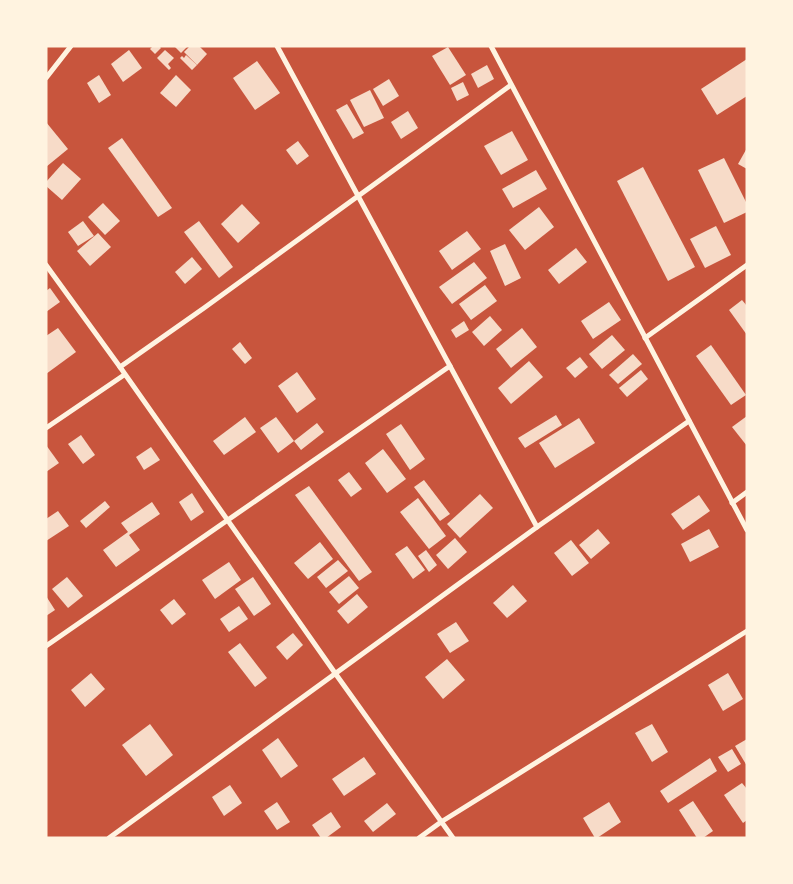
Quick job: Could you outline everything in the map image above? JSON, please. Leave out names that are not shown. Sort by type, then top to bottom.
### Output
[{"type":"street","points":[[46,78],[71,46]]},
{"type":"street","points":[[277,46],[537,527]]},
{"type":"street","points":[[491,46],[747,530]]},
{"type":"street","points":[[120,367],[512,85]]},
{"type":"street","points":[[46,265],[453,838]]},
{"type":"street","points":[[645,338],[747,265]]},
{"type":"street","points":[[46,646],[450,366]]},
{"type":"street","points":[[46,428],[124,375]]},
{"type":"street","points":[[109,838],[537,527],[689,421]]},
{"type":"street","points":[[732,503],[747,492]]},
{"type":"street","points":[[419,838],[441,822],[747,630]]},
{"type":"building","points":[[153,46],[161,48],[155,54],[150,49]]},
{"type":"building","points":[[174,46],[188,46],[181,53]]},
{"type":"building","points":[[190,46],[199,46],[207,54],[197,65],[184,52]]},
{"type":"building","points":[[448,47],[466,75],[450,85],[432,56]]},
{"type":"building","points":[[129,50],[142,68],[123,82],[111,64]]},
{"type":"building","points":[[165,50],[174,58],[168,64],[171,68],[169,70],[157,58]]},
{"type":"building","points":[[186,55],[197,65],[192,70],[180,58],[182,56],[184,58]]},
{"type":"building","points":[[747,59],[747,96],[717,115],[701,89]]},
{"type":"building","points":[[257,61],[280,93],[255,110],[233,78]]},
{"type":"building","points":[[487,65],[494,79],[478,88],[471,74]]},
{"type":"building","points":[[99,75],[111,95],[99,103],[87,83]]},
{"type":"building","points":[[176,75],[191,90],[176,107],[160,93]]},
{"type":"building","points":[[389,79],[399,96],[383,106],[373,89]]},
{"type":"building","points":[[463,82],[469,95],[457,101],[451,88]]},
{"type":"building","points":[[370,90],[384,118],[364,127],[350,100]]},
{"type":"building","points":[[347,104],[364,133],[353,139],[336,110]]},
{"type":"building","points":[[408,111],[418,128],[401,139],[391,122]]},
{"type":"building","points":[[46,122],[68,149],[46,167]]},
{"type":"building","points":[[512,131],[528,160],[501,175],[484,146]]},
{"type":"building","points":[[122,138],[172,208],[158,217],[108,148]]},
{"type":"building","points":[[298,141],[309,156],[297,165],[286,150]]},
{"type":"building","points":[[747,148],[747,169],[738,164]]},
{"type":"building","points":[[724,158],[747,204],[747,212],[724,223],[698,170]]},
{"type":"building","points":[[63,163],[81,179],[62,200],[46,186],[46,182]]},
{"type":"building","points":[[643,167],[695,267],[668,281],[617,181]]},
{"type":"building","points":[[536,170],[547,189],[513,208],[502,189]]},
{"type":"building","points":[[103,203],[120,221],[105,235],[88,217]]},
{"type":"building","points":[[242,204],[260,223],[238,243],[221,224]]},
{"type":"building","points":[[539,207],[554,227],[525,250],[509,230]]},
{"type":"building","points":[[83,221],[94,236],[78,246],[68,232]]},
{"type":"building","points":[[199,221],[233,267],[219,278],[184,232]]},
{"type":"building","points":[[716,226],[731,255],[705,268],[690,239]]},
{"type":"building","points":[[467,231],[481,249],[452,270],[439,251]]},
{"type":"building","points":[[98,233],[111,247],[90,266],[77,251]]},
{"type":"building","points":[[505,244],[521,278],[505,286],[490,251]]},
{"type":"building","points":[[576,248],[587,262],[559,284],[548,270]]},
{"type":"building","points":[[192,257],[202,269],[185,284],[175,272]]},
{"type":"building","points":[[474,262],[487,278],[452,304],[439,287]]},
{"type":"building","points":[[485,285],[497,301],[471,320],[459,304]]},
{"type":"building","points":[[50,288],[60,302],[46,312],[46,291]]},
{"type":"building","points":[[742,300],[747,306],[747,335],[729,310]]},
{"type":"building","points":[[609,302],[621,320],[593,339],[581,321]]},
{"type":"building","points":[[490,316],[502,330],[484,346],[472,332]]},
{"type":"building","points":[[464,321],[469,330],[456,338],[451,330]]},
{"type":"building","points":[[58,328],[76,352],[46,374],[46,336]]},
{"type":"building","points":[[522,328],[537,347],[511,368],[496,349]]},
{"type":"building","points":[[612,335],[625,350],[602,369],[589,354]]},
{"type":"building","points":[[240,342],[252,358],[245,364],[232,349]]},
{"type":"building","points":[[711,345],[746,395],[731,405],[696,356]]},
{"type":"building","points":[[633,354],[642,364],[618,384],[609,375]]},
{"type":"building","points":[[580,357],[588,367],[575,378],[566,368]]},
{"type":"building","points":[[529,361],[543,377],[511,404],[498,388]]},
{"type":"building","points":[[641,370],[648,379],[627,397],[619,388]]},
{"type":"building","points":[[297,372],[316,399],[297,413],[278,386]]},
{"type":"building","points":[[556,415],[562,425],[525,448],[518,438]]},
{"type":"building","points":[[747,416],[747,446],[732,427]]},
{"type":"building","points":[[245,417],[256,432],[224,455],[213,441]]},
{"type":"building","points":[[276,417],[294,441],[278,453],[260,428]]},
{"type":"building","points":[[579,418],[595,443],[555,468],[539,443]]},
{"type":"building","points":[[317,423],[324,432],[301,450],[294,441]]},
{"type":"building","points":[[401,424],[425,459],[410,470],[386,434]]},
{"type":"building","points":[[81,435],[95,455],[83,464],[68,444]]},
{"type":"building","points":[[46,445],[59,463],[46,472]]},
{"type":"building","points":[[151,447],[160,460],[144,470],[136,457]]},
{"type":"building","points":[[383,449],[406,479],[387,493],[365,463]]},
{"type":"building","points":[[349,472],[362,489],[351,497],[338,480]]},
{"type":"building","points":[[424,480],[450,514],[440,521],[414,487]]},
{"type":"building","points":[[309,486],[372,572],[359,581],[295,495]]},
{"type":"building","points":[[192,493],[204,512],[191,521],[179,502]]},
{"type":"building","points":[[480,494],[493,508],[460,538],[447,524]]},
{"type":"building","points":[[699,495],[710,511],[683,530],[671,514]]},
{"type":"building","points":[[418,498],[446,536],[429,549],[400,512]]},
{"type":"building","points":[[105,501],[110,507],[86,528],[80,521]]},
{"type":"building","points":[[152,502],[160,514],[129,535],[140,550],[116,567],[103,550],[128,532],[121,523]]},
{"type":"building","points":[[58,511],[69,526],[46,541],[46,519]]},
{"type":"building","points":[[598,529],[610,543],[591,559],[579,545]]},
{"type":"building","points":[[709,529],[719,547],[690,562],[681,544]]},
{"type":"building","points":[[455,538],[467,552],[448,569],[436,555]]},
{"type":"building","points":[[571,540],[589,563],[572,576],[554,553]]},
{"type":"building","points":[[320,542],[333,559],[308,579],[294,563]]},
{"type":"building","points":[[407,546],[425,570],[413,579],[395,554]]},
{"type":"building","points":[[426,550],[437,565],[429,572],[418,556]]},
{"type":"building","points":[[338,560],[348,571],[326,588],[317,577]]},
{"type":"building","points":[[229,562],[241,580],[215,599],[202,580]]},
{"type":"building","points":[[349,576],[359,588],[339,604],[329,592]]},
{"type":"building","points":[[67,577],[83,596],[68,608],[52,589]]},
{"type":"building","points":[[253,577],[271,604],[254,616],[235,589]]},
{"type":"building","points":[[513,585],[527,601],[507,618],[493,603]]},
{"type":"building","points":[[357,594],[368,607],[348,624],[337,611]]},
{"type":"building","points":[[46,596],[55,610],[46,616]]},
{"type":"building","points":[[174,599],[186,614],[172,625],[160,610]]},
{"type":"building","points":[[239,606],[248,619],[229,632],[220,619]]},
{"type":"building","points":[[456,622],[469,641],[450,653],[437,634]]},
{"type":"building","points":[[293,633],[303,645],[287,660],[276,647]]},
{"type":"building","points":[[240,643],[267,678],[255,687],[228,652]]},
{"type":"building","points":[[447,659],[465,680],[443,699],[425,677]]},
{"type":"building","points":[[91,673],[105,689],[85,707],[71,690]]},
{"type":"building","points":[[728,673],[743,699],[723,711],[708,685]]},
{"type":"building","points":[[150,724],[173,755],[146,776],[122,745]]},
{"type":"building","points":[[652,724],[668,752],[652,762],[635,733]]},
{"type":"building","points":[[278,738],[298,766],[281,778],[262,750]]},
{"type":"building","points":[[747,739],[747,766],[735,746]]},
{"type":"building","points":[[732,749],[741,764],[728,772],[718,757]]},
{"type":"building","points":[[364,757],[376,774],[344,796],[332,779]]},
{"type":"building","points":[[710,758],[717,771],[668,803],[660,791]]},
{"type":"building","points":[[742,783],[747,789],[747,820],[743,823],[724,795]]},
{"type":"building","points":[[230,785],[242,803],[224,816],[212,797]]},
{"type":"building","points":[[693,801],[713,831],[703,838],[697,838],[679,810]]},
{"type":"building","points":[[277,802],[290,822],[277,830],[264,811]]},
{"type":"building","points":[[609,802],[621,822],[595,838],[583,818]]},
{"type":"building","points":[[387,803],[396,814],[373,832],[364,821]]},
{"type":"building","points":[[331,812],[341,827],[326,838],[321,838],[312,825]]}]
